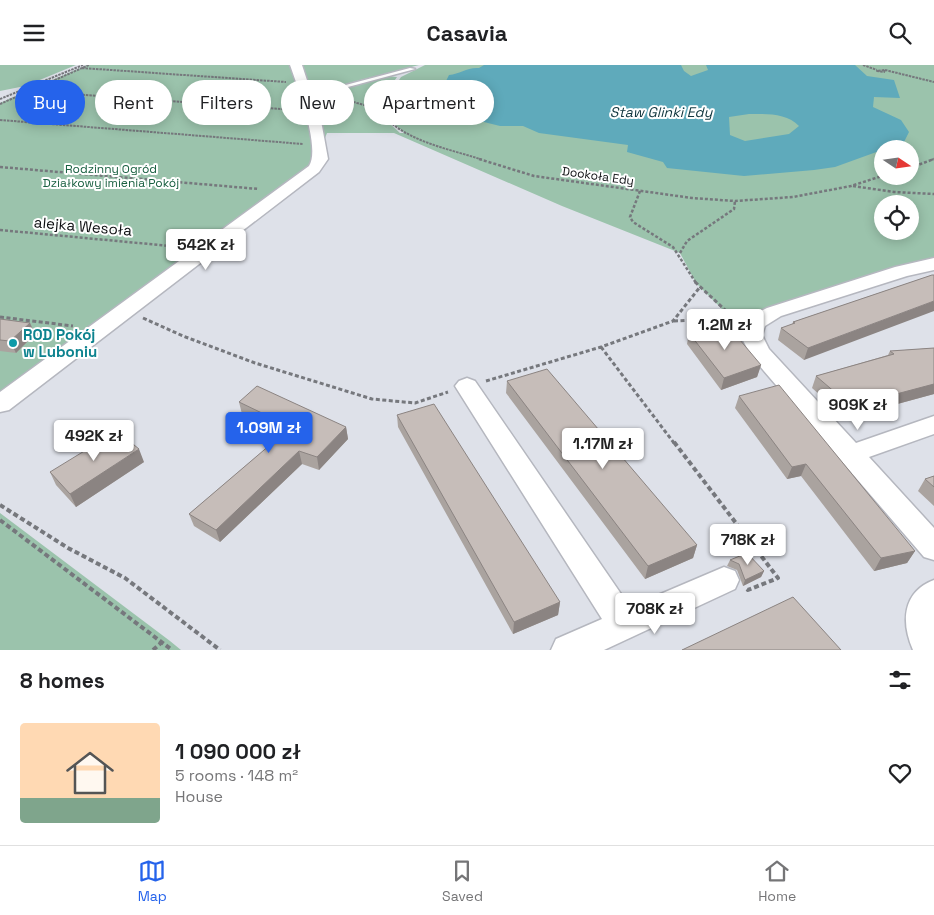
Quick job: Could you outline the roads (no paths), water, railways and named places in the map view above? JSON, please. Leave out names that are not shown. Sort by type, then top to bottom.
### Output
[{"type":"street","points":[[296,65],[301,80]]},
{"type":"street","points":[[0,403],[314,169],[320,156],[313,125]]},
{"type":"street","points":[[934,264],[902,271],[774,312],[755,323],[742,327],[760,352],[934,548]]},
{"type":"street","points":[[467,386],[623,624]]},
{"type":"street","points":[[852,454],[934,425]]},
{"type":"street","points":[[568,650],[724,580]]},
{"type":"street","points":[[930,650],[924,638],[920,615],[927,599],[934,594]]},
{"type":"lane","points":[[354,83],[412,69]]},
{"type":"water","name":"Staw Glinki Edy","points":[[484,65],[681,65],[684,71],[691,76],[708,70],[706,65],[855,65],[867,76],[894,80],[900,98],[874,97],[873,107],[901,120],[909,132],[905,140],[874,140],[874,153],[835,167],[744,176],[667,168],[663,162],[627,152],[628,145],[539,133],[523,126],[494,124],[494,80],[446,80],[449,75]],"holes":[[[769,114],[782,116],[799,126],[789,134],[745,141],[730,135],[729,117]]]},
{"type":"place","name":"ROD Pokój w Luboniu","points":[[13,343]]},
{"type":"park label","name":"Rodzinny Ogród Działkowy imienia Pokój","points":[[111,176]]}]
